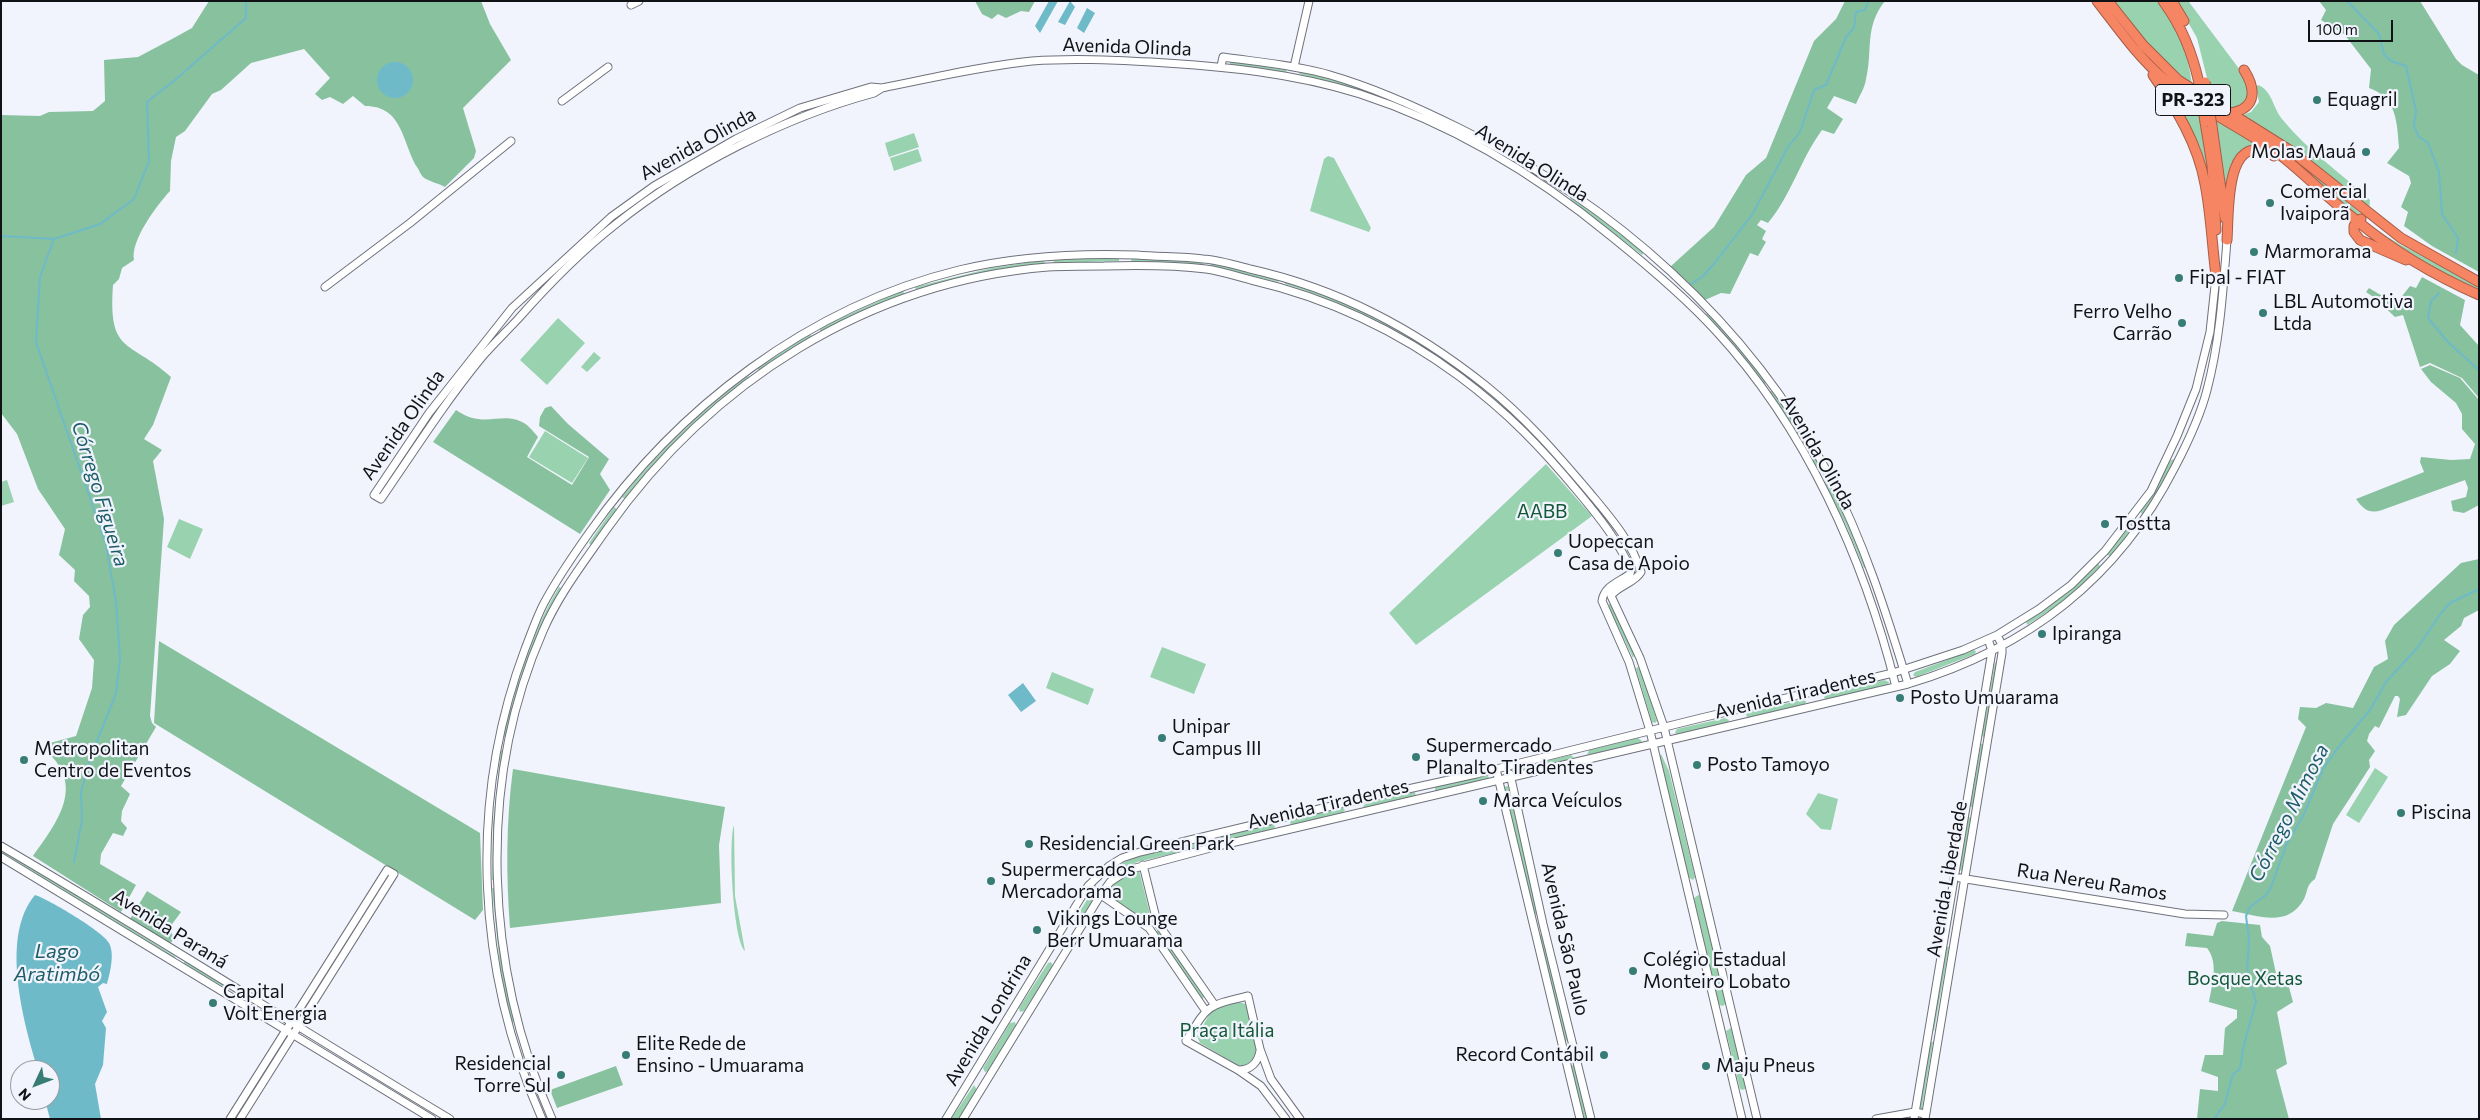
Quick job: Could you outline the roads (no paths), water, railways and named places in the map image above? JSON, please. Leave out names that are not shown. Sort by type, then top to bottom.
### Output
[{"type":"highway","name":"PR-323","points":[[2097,1],[2137,52],[2170,84],[2258,139],[2431,271],[2479,295]]},
{"type":"highway","name":"PR-323","points":[[2108,1],[2143,45],[2178,80],[2291,151],[2364,219]]},
{"type":"highway","points":[[2164,1],[2176,18],[2192,52],[2202,83]]},
{"type":"highway","points":[[2172,1],[2197,51],[2227,240]]},
{"type":"highway","points":[[2137,52],[2174,107],[2199,161],[2205,183],[2216,276]]},
{"type":"highway","points":[[2231,112],[2242,110],[2251,99],[2252,83],[2244,70]]},
{"type":"highway","points":[[2209,124],[2216,196],[2216,276]]},
{"type":"highway","points":[[2227,240],[2234,166],[2245,154],[2254,150],[2266,151],[2307,178]]},
{"type":"highway","points":[[2431,271],[2360,240],[2354,232],[2364,219],[2479,282]]},
{"type":"street","points":[[631,5],[639,1]]},
{"type":"street","points":[[1294,67],[1309,1]]},
{"type":"street","name":"Avenida Olinda","points":[[1221,66],[1222,57],[1294,67],[1358,84],[1407,104],[1472,134],[1540,171],[1569,190],[1650,253],[1730,331],[1754,360],[1794,416],[1848,513],[1872,571],[1908,684]]},
{"type":"street","name":"Avenida Olinda","points":[[882,88],[874,93],[803,116],[727,153],[682,179],[616,224],[550,285],[483,356],[462,382],[381,499],[374,495],[429,413],[465,365],[512,308],[610,217],[677,172],[722,146],[800,108],[871,87],[882,88],[971,70],[1032,61],[1096,59],[1221,66],[1292,78],[1360,94],[1457,136],[1505,161],[1562,198],[1616,240],[1698,312],[1734,352],[1776,409],[1818,480],[1852,549],[1870,597],[1896,687]]},
{"type":"street","points":[[562,101],[608,66]]},
{"type":"street","points":[[800,108],[803,116]]},
{"type":"street","points":[[325,287],[410,223],[511,141]]},
{"type":"street","points":[[677,172],[682,179]]},
{"type":"street","name":"Avenida Tiradentes","points":[[1117,876],[1144,865],[1908,684],[1992,651],[2069,602],[2109,565],[2163,491],[2204,404],[2221,323],[2227,240]]},
{"type":"street","points":[[542,1119],[518,1060],[497,979],[487,885],[488,821],[496,745],[519,665],[536,620],[558,578],[608,506],[661,446],[720,392],[776,351],[813,328],[870,300],[910,285],[958,270],[1050,255],[1124,255],[1207,259],[1284,276],[1338,296],[1393,322],[1432,345],[1511,406],[1542,435],[1614,523],[1630,547],[1641,572],[1635,580],[1614,592],[1611,596],[1640,658],[1664,727],[1758,1119]]},
{"type":"street","points":[[552,1119],[533,1074],[519,1026],[504,949],[498,885],[497,833],[507,749],[518,702],[534,654],[564,592],[624,505],[681,440],[758,376],[818,336],[865,313],[913,295],[971,280],[1023,270],[1051,267],[1124,265],[1207,269],[1308,294],[1382,326],[1428,353],[1500,408],[1537,442],[1596,513],[1631,570],[1630,574],[1608,588],[1603,594],[1602,601],[1629,662],[1650,731],[1742,1119]]},
{"type":"street","name":"Avenida Tiradentes","points":[[1109,866],[1130,855],[1216,833],[1496,769],[1893,673],[1997,635],[2055,597],[2100,556],[2151,490],[2169,455],[2196,389],[2212,322],[2216,276]]},
{"type":"street","points":[[542,279],[550,285]]},
{"type":"street","points":[[910,285],[913,295]]},
{"type":"street","points":[[2212,322],[2221,323]]},
{"type":"street","points":[[813,328],[818,336]]},
{"type":"street","points":[[2169,455],[2179,460]]},
{"type":"street","points":[[2133,515],[2142,521]]},
{"type":"street","points":[[2100,556],[2109,565]]},
{"type":"street","points":[[1997,635],[2002,645]]},
{"type":"street","points":[[1988,639],[1992,651]]},
{"type":"street","name":"Avenida Liberdade","points":[[1925,1116],[2002,645]]},
{"type":"street","name":"Avenida Liberdade","points":[[1915,1115],[1992,651]]},
{"type":"street","points":[[1657,758],[1663,752],[1670,756]]},
{"type":"street","name":"Avenida São Paulo","points":[[1508,766],[1543,924],[1591,1119]]},
{"type":"street","name":"Avenida São Paulo","points":[[1496,769],[1580,1119]]},
{"type":"street","name":"Avenida Paraná","points":[[1,846],[76,889],[288,1026],[293,1034],[432,1119]]},
{"type":"street","points":[[1960,847],[1968,848]]},
{"type":"street","name":"Avenida Paraná","points":[[1,857],[288,1026],[297,1027],[450,1119]]},
{"type":"street","points":[[1144,865],[1157,922],[1214,1004]]},
{"type":"street","name":"Avenida Londrina","points":[[946,1119],[1088,886],[1109,866]]},
{"type":"street","points":[[230,1119],[387,870],[394,874],[240,1119]]},
{"type":"street","name":"Avenida Londrina","points":[[963,1119],[1078,930],[1100,896],[1117,876]]},
{"type":"street","name":"Rua Nereu Ramos","points":[[1954,877],[2185,914],[2224,915]]},
{"type":"street","points":[[487,885],[498,885]]},
{"type":"street","points":[[1088,886],[1149,928],[1205,1010]]},
{"type":"street","points":[[1067,922],[1078,930]]},
{"type":"street","points":[[1149,928],[1157,922]]},
{"type":"street","points":[[1286,1119],[1262,1086],[1238,1070],[1186,1041],[1205,1010],[1214,1004],[1248,996],[1260,1049],[1271,1079],[1300,1119]]},
{"type":"street","points":[[1238,1070],[1244,1070],[1253,1065],[1258,1059],[1260,1049]]},
{"type":"street","points":[[1262,1086],[1271,1079]]},
{"type":"street","points":[[1737,1095],[1751,1092]]},
{"type":"street","points":[[1876,1119],[1915,1115],[1925,1116]]},
{"type":"water","points":[[1049,1],[1058,1],[1040,33],[1035,26]]},
{"type":"water","points":[[1070,1],[1075,7],[1065,25],[1058,22]]},
{"type":"water","points":[[1087,8],[1095,13],[1084,33],[1077,28]]},
{"type":"water","points":[[395,62],[402,63],[408,67],[412,73],[412,87],[408,93],[402,97],[395,98],[388,97],[382,93],[378,87],[377,80],[378,73],[382,67],[388,63]]},
{"type":"water","points":[[1023,683],[1036,701],[1021,712],[1008,695]]},
{"type":"water","name":"Lago Aratimbó","points":[[35,895],[87,924],[105,938],[111,947],[111,964],[107,984],[103,983],[98,987],[107,1012],[102,1021],[106,1028],[103,1065],[95,1084],[101,1119],[50,1119],[48,1110],[60,1110],[60,1060],[35,1060],[26,1028],[21,1004],[17,955],[19,933],[24,912]]},
{"type":"waterway","name":"Córrego Figueira","points":[[74,862],[82,820],[81,792],[92,753],[116,694],[120,658],[116,602],[106,544],[36,342],[40,277],[54,239],[100,224],[134,199],[149,161],[147,102],[246,18],[246,1]]},
{"type":"waterway","points":[[1691,284],[1702,277],[1713,265],[1752,215],[1788,147],[1800,132],[1814,90],[1826,85],[1846,37],[1854,28],[1856,12],[1865,10],[1868,1]]},
{"type":"waterway","points":[[2347,1],[2379,34],[2384,54],[2391,61],[2406,66],[2416,111],[2414,126],[2419,137],[2428,143],[2439,172],[2442,214],[2458,238],[2456,253]]},
{"type":"waterway","points":[[1,236],[54,239]]},
{"type":"waterway","points":[[2439,293],[2431,301],[2428,318],[2448,342],[2479,370]]},
{"type":"waterway","name":"Córrego Mimosa","points":[[2214,1119],[2225,1104],[2233,1074],[2240,1069],[2243,1049],[2256,1001],[2247,974],[2249,939],[2246,916],[2250,907],[2266,895],[2271,887],[2287,843],[2304,814],[2323,769],[2337,749],[2370,710],[2386,682],[2418,647],[2441,613],[2450,603],[2479,589]]},
{"type":"place","name":"Equagril","points":[[2317,100]]},
{"type":"place","name":"Molas Mauá","points":[[2366,152]]},
{"type":"place","name":"Comercial Ivaiporã","points":[[2270,203]]},
{"type":"place","name":"Marmorama","points":[[2254,252]]},
{"type":"place","name":"Fipal - FIAT","points":[[2179,278]]},
{"type":"place","name":"LBL Automotiva Ltda","points":[[2263,313]]},
{"type":"place","name":"Ferro Velho Carrão","points":[[2182,323]]},
{"type":"place","name":"Tostta","points":[[2105,524]]},
{"type":"place","name":"Uopeccan Casa de Apoio","points":[[1558,553]]},
{"type":"place","name":"Ipiranga","points":[[2042,634]]},
{"type":"place","name":"Posto Umuarama","points":[[1900,698]]},
{"type":"place","name":"Unipar Campus III","points":[[1162,738]]},
{"type":"place","name":"Supermercado Planalto Tiradentes","points":[[1416,757]]},
{"type":"place","name":"Metropolitan Centro de Eventos","points":[[24,760]]},
{"type":"place","name":"Posto Tamoyo","points":[[1697,765]]},
{"type":"place","name":"Marca Veículos","points":[[1483,801]]},
{"type":"place","name":"Piscina","points":[[2401,813]]},
{"type":"place","name":"Residencial Green Park","points":[[1029,844]]},
{"type":"place","name":"Supermercados Mercadorama","points":[[991,881]]},
{"type":"place","name":"Vikings Lounge Berr Umuarama","points":[[1037,930]]},
{"type":"place","name":"Colégio Estadual Monteiro Lobato","points":[[1633,971]]},
{"type":"place","name":"Capital Volt Energia","points":[[213,1003]]},
{"type":"place","name":"Elite Rede de Ensino - Umuarama","points":[[626,1055]]},
{"type":"place","name":"Record Contábil","points":[[1604,1055]]},
{"type":"place","name":"Maju Pneus","points":[[1706,1066]]},
{"type":"place","name":"Residencial Torre Sul","points":[[561,1075]]},
{"type":"park label","name":"AABB","points":[[1542,512]]},
{"type":"park label","name":"Bosque Xetas","points":[[2245,979]]},
{"type":"park label","name":"Praça Itália","points":[[1227,1031]]}]
